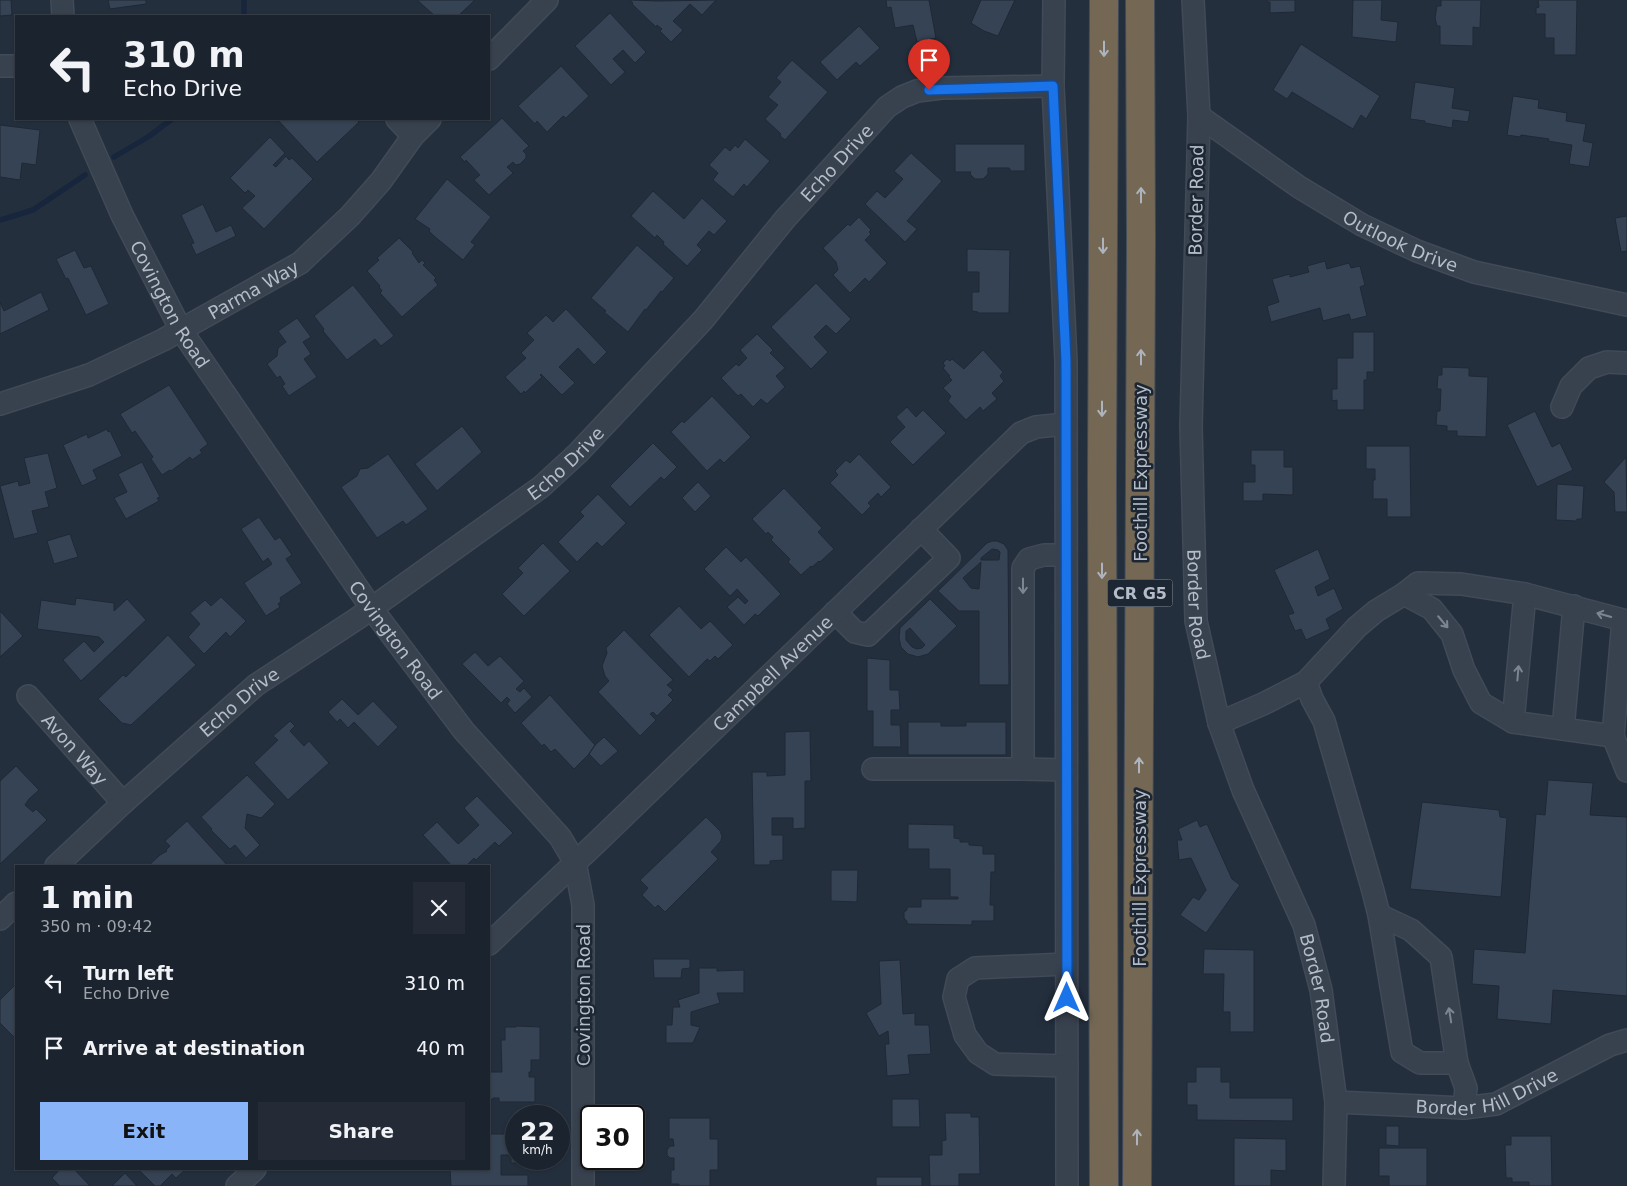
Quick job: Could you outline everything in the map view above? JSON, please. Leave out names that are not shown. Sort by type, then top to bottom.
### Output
[{"type":"highway","name":"Foothill Expressway","points":[[1104,0],[1102,460],[1104,1186]]},
{"type":"highway","name":"Foothill Expressway","points":[[1137,1186],[1142,248],[1140,0]]},
{"type":"street","points":[[62,0],[63,15]]},
{"type":"street","points":[[490,58],[547,0]]},
{"type":"street","points":[[1054,0],[1053,86],[1066,351],[1067,1186]]},
{"type":"street","name":"Border Road","points":[[1193,0],[1199,116],[1191,429],[1196,620],[1219,723],[1243,790],[1304,925],[1321,990],[1336,1102],[1334,1186]]},
{"type":"street","points":[[0,66],[15,66]]},
{"type":"street","name":"Echo Drive","points":[[57,865],[123,802],[256,686],[372,608],[541,487],[578,453],[703,320],[785,219],[887,107],[902,97],[917,91],[941,88],[1053,86]]},
{"type":"street","name":"Outlook Drive","points":[[1199,116],[1299,188],[1362,225],[1417,251],[1474,272],[1627,305]]},
{"type":"street","name":"Covington Road","points":[[80,120],[122,215],[180,330],[372,608],[464,731],[560,838],[575,862],[583,905],[583,1186]]},
{"type":"street","points":[[398,120],[413,136]]},
{"type":"street","name":"Parma Way","points":[[0,404],[89,376],[163,340],[300,263],[350,216],[382,181],[413,136],[429,120]]},
{"type":"street","points":[[1562,407],[1571,386],[1589,368],[1607,362],[1627,363]]},
{"type":"street","name":"Campbell Avenue","points":[[490,943],[1021,433],[1036,426],[1066,424]]},
{"type":"street","points":[[835,612],[855,632],[868,635],[950,558],[921,529]]},
{"type":"street","points":[[1023,769],[1023,568],[1029,559],[1044,555],[1066,555]]},
{"type":"street","points":[[1219,723],[1306,682],[1357,627],[1376,611],[1418,583],[1461,584],[1524,594],[1623,620],[1613,736],[1627,771]]},
{"type":"street","points":[[1404,594],[1432,609],[1452,634],[1464,670],[1481,703],[1513,722],[1613,736]]},
{"type":"street","points":[[1513,722],[1524,594]]},
{"type":"street","points":[[1563,729],[1574,606]]},
{"type":"street","points":[[1306,682],[1312,699],[1324,721],[1379,915],[1402,1052],[1420,1063],[1457,1063]]},
{"type":"street","name":"Avon Way","points":[[28,696],[123,802]]},
{"type":"street","points":[[873,769],[1066,770]]},
{"type":"street","points":[[0,919],[15,904]]},
{"type":"street","points":[[1379,915],[1411,930],[1441,957],[1457,1063],[1466,1088],[1464,1108]]},
{"type":"street","points":[[1066,964],[975,968],[958,979],[954,997],[965,1036],[978,1053],[995,1064],[1067,1066]]},
{"type":"street","name":"Border Hill Drive","points":[[1336,1102],[1464,1108],[1496,1104],[1610,1045],[1627,1040]]},
{"type":"street","points":[[237,1186],[254,1170]]},
{"type":"building","points":[[0,0],[11,0],[12,15],[0,16]]},
{"type":"building","points":[[108,0],[146,0],[146,4],[110,9]]},
{"type":"building","points":[[417,0],[475,0],[459,15],[434,15]]},
{"type":"building","points":[[630,0],[716,0],[702,15],[690,4],[673,21],[683,30],[671,42],[660,31],[662,29],[657,25],[656,27]]},
{"type":"building","points":[[886,0],[929,0],[936,38],[917,42],[913,25],[895,28],[891,7],[887,8]]},
{"type":"building","points":[[981,0],[1015,0],[998,36],[984,31],[971,23]]},
{"type":"building","points":[[1267,0],[1295,0],[1295,12],[1270,13],[1270,2],[1267,2]]},
{"type":"building","points":[[1353,0],[1382,0],[1381,20],[1398,22],[1396,42],[1352,37]]},
{"type":"building","points":[[1441,0],[1481,0],[1480,28],[1473,27],[1473,46],[1440,45],[1440,26],[1437,26],[1435,18],[1437,6],[1441,6]]},
{"type":"building","points":[[1538,0],[1577,0],[1576,55],[1554,55],[1554,38],[1545,38],[1545,14],[1536,14],[1536,8],[1539,7]]},
{"type":"building","points":[[610,13],[646,52],[635,63],[623,50],[613,59],[625,72],[611,85],[575,46]]},
{"type":"building","points":[[859,26],[880,48],[860,66],[856,62],[837,80],[820,62]]},
{"type":"building","points":[[1301,44],[1380,96],[1366,119],[1361,115],[1353,129],[1292,92],[1287,99],[1273,90]]},
{"type":"building","points":[[792,60],[828,92],[785,140],[765,119],[778,105],[768,97],[781,82],[776,78]]},
{"type":"building","points":[[561,66],[589,96],[566,118],[563,116],[547,132],[537,121],[535,124],[518,106]]},
{"type":"building","points":[[1415,82],[1455,88],[1452,108],[1470,111],[1468,122],[1453,120],[1452,128],[1410,119]]},
{"type":"building","points":[[1513,96],[1539,100],[1538,108],[1567,113],[1566,121],[1586,124],[1583,141],[1593,143],[1589,167],[1569,164],[1572,145],[1548,141],[1549,139],[1507,135]]},
{"type":"building","points":[[502,118],[529,146],[523,151],[526,154],[526,158],[520,164],[516,165],[513,162],[507,167],[513,173],[489,195],[474,180],[480,175],[466,160],[465,162],[460,157]]},
{"type":"building","points":[[278,120],[357,120],[359,122],[317,162]]},
{"type":"building","points":[[0,125],[40,130],[36,165],[22,163],[20,180],[0,177]]},
{"type":"building","points":[[270,137],[285,153],[273,165],[276,167],[286,156],[289,160],[292,158],[313,179],[264,229],[242,208],[255,196],[248,190],[245,193],[230,178]]},
{"type":"building","points":[[745,139],[770,161],[747,187],[744,184],[733,197],[713,180],[718,173],[709,165],[725,147],[730,151],[735,145],[738,148]]},
{"type":"building","points":[[955,144],[1025,144],[1025,171],[1011,171],[1009,168],[988,168],[988,174],[983,179],[975,179],[970,174],[971,172],[955,172]]},
{"type":"building","points":[[911,153],[942,181],[907,221],[917,229],[905,242],[865,204],[877,191],[885,198],[903,179],[894,171]]},
{"type":"building","points":[[447,179],[491,217],[471,242],[475,245],[463,260],[434,236],[429,231],[430,229],[415,219]]},
{"type":"building","points":[[653,191],[684,219],[702,198],[727,221],[714,235],[709,231],[697,245],[702,250],[687,266],[663,244],[664,242],[657,235],[655,238],[631,216]]},
{"type":"building","points":[[203,204],[216,232],[231,225],[236,236],[196,255],[191,244],[194,243],[181,215]]},
{"type":"building","points":[[1627,216],[1627,251],[1621,252],[1615,218]]},
{"type":"building","points":[[859,217],[871,230],[869,232],[871,234],[865,240],[887,263],[869,282],[865,278],[850,293],[833,275],[838,270],[836,262],[823,248],[848,224],[850,226]]},
{"type":"building","points":[[399,238],[413,252],[419,263],[422,260],[425,263],[423,265],[436,278],[434,280],[438,285],[402,317],[380,293],[382,291],[380,286],[367,271],[379,260],[377,258]]},
{"type":"building","points":[[637,245],[674,278],[645,309],[628,332],[604,312],[606,311],[591,298]]},
{"type":"building","points":[[967,249],[1010,250],[1009,313],[978,313],[972,311],[972,292],[979,292],[979,272],[967,272]]},
{"type":"building","points":[[75,250],[84,268],[91,266],[109,304],[86,315],[68,278],[66,279],[56,259]]},
{"type":"building","points":[[1325,261],[1327,269],[1349,263],[1351,268],[1360,266],[1365,285],[1360,287],[1367,316],[1351,320],[1349,314],[1323,321],[1320,308],[1271,322],[1267,306],[1279,302],[1272,279],[1290,274],[1290,277],[1309,272],[1307,266]]},
{"type":"building","points":[[816,283],[851,319],[836,334],[826,325],[814,337],[828,352],[811,369],[771,327]]},
{"type":"building","points":[[353,285],[394,336],[381,346],[375,339],[347,360],[323,331],[324,329],[314,316]]},
{"type":"building","points":[[41,292],[49,310],[0,334],[0,302],[4,311]]},
{"type":"building","points":[[566,309],[607,352],[594,365],[578,348],[559,367],[575,383],[562,395],[541,374],[542,377],[525,393],[524,391],[521,394],[505,377],[526,358],[521,353],[534,340],[527,333],[546,315],[553,322]]},
{"type":"building","points":[[297,318],[311,337],[303,342],[311,354],[304,359],[317,377],[289,396],[282,386],[285,384],[280,376],[277,378],[267,364],[277,356],[278,348],[286,342],[278,331]]},
{"type":"building","points":[[1353,332],[1374,332],[1374,372],[1367,372],[1367,380],[1364,380],[1364,410],[1337,410],[1337,400],[1332,401],[1332,389],[1337,389],[1337,358],[1353,358]]},
{"type":"building","points":[[757,334],[773,350],[770,353],[785,368],[776,376],[785,387],[767,404],[761,399],[753,407],[741,394],[738,396],[721,378],[736,364],[739,366],[747,358],[740,350]]},
{"type":"building","points":[[983,350],[1003,372],[1000,376],[1004,381],[992,393],[997,399],[983,411],[980,407],[966,420],[948,401],[951,396],[943,388],[952,380],[943,368],[945,366],[943,363],[947,359],[950,361],[952,359],[964,369]]},
{"type":"building","points":[[1442,367],[1469,368],[1469,376],[1488,377],[1486,437],[1457,436],[1457,431],[1447,431],[1447,426],[1436,425],[1437,411],[1440,411],[1441,389],[1437,389],[1438,375],[1442,375]]},
{"type":"building","points":[[169,385],[208,444],[200,450],[202,453],[192,460],[190,457],[171,471],[162,475],[151,459],[153,457],[135,431],[132,433],[120,414]]},
{"type":"building","points":[[712,396],[751,437],[724,463],[720,459],[707,471],[671,432],[682,421],[684,423]]},
{"type":"building","points":[[907,407],[916,417],[923,410],[946,433],[913,465],[890,442],[905,427],[896,417]]},
{"type":"building","points":[[1535,411],[1552,447],[1560,443],[1573,470],[1537,487],[1507,425]]},
{"type":"building","points":[[462,426],[482,452],[437,491],[415,464]]},
{"type":"building","points":[[107,429],[108,432],[110,431],[122,456],[93,470],[97,479],[82,486],[63,445],[87,434],[88,438]]},
{"type":"building","points":[[653,443],[677,467],[664,480],[661,477],[630,507],[610,486]]},
{"type":"building","points":[[1366,446],[1410,446],[1411,517],[1387,517],[1387,499],[1373,499],[1375,469],[1366,469]]},
{"type":"building","points":[[1251,450],[1284,450],[1284,467],[1293,467],[1293,495],[1263,494],[1263,501],[1243,501],[1243,482],[1255,482],[1255,465],[1251,465]]},
{"type":"building","points":[[48,453],[57,488],[45,492],[49,507],[32,511],[38,533],[14,539],[0,486],[18,481],[19,486],[30,483],[24,458]]},
{"type":"building","points":[[388,454],[428,509],[406,525],[403,521],[377,538],[341,487],[357,476],[360,469],[368,468]]},
{"type":"building","points":[[859,454],[891,487],[881,497],[878,493],[868,503],[871,506],[862,515],[830,483],[838,475],[835,471],[846,460],[850,463]]},
{"type":"building","points":[[1626,457],[1627,512],[1615,512],[1614,492],[1604,482]]},
{"type":"building","points":[[142,462],[160,497],[157,498],[159,501],[126,519],[114,498],[127,492],[118,474]]},
{"type":"building","points":[[698,482],[711,496],[695,512],[682,498]]},
{"type":"building","points":[[1557,484],[1584,486],[1582,519],[1577,519],[1576,521],[1556,520]]},
{"type":"building","points":[[784,488],[822,528],[818,532],[834,549],[820,562],[811,566],[801,575],[788,562],[790,559],[771,540],[773,537],[768,532],[766,534],[752,519]]},
{"type":"building","points":[[598,494],[626,523],[602,547],[597,542],[577,562],[558,542],[584,516],[580,512]]},
{"type":"building","points":[[259,517],[275,540],[280,537],[292,555],[286,559],[302,583],[280,598],[281,601],[278,604],[280,607],[266,616],[244,583],[272,564],[268,558],[263,562],[241,529]]},
{"type":"building","points":[[70,534],[78,557],[54,564],[47,541]]},
{"type":"building","points":[[997,541],[1004,544],[1008,550],[1009,685],[979,685],[979,611],[959,611],[938,591],[987,543]],"holes":[[[992,549],[1000,552],[999,560],[981,560]],[[981,562],[979,589],[971,588],[963,578]]]},
{"type":"building","points":[[543,543],[570,571],[524,616],[502,594],[523,573],[518,568]]},
{"type":"building","points":[[726,547],[741,562],[746,557],[781,594],[758,616],[755,614],[744,625],[727,607],[738,597],[745,604],[748,601],[737,589],[730,596],[704,569]]},
{"type":"building","points":[[1318,549],[1330,579],[1315,587],[1318,596],[1334,588],[1343,609],[1326,619],[1330,629],[1306,640],[1301,629],[1295,631],[1288,615],[1294,613],[1274,570]]},
{"type":"building","points":[[221,597],[246,621],[230,637],[226,632],[204,654],[188,637],[200,624],[190,613],[205,600],[211,606]]},
{"type":"building","points":[[76,598],[114,603],[114,611],[127,599],[146,620],[81,681],[63,660],[84,641],[94,652],[104,642],[99,637],[37,629],[41,600],[75,605]]},
{"type":"building","points":[[930,599],[957,626],[928,654],[918,657],[908,654],[901,647],[899,638],[900,628]],"holes":[[[910,628],[925,645],[917,649],[912,647],[906,640],[906,631]]]},
{"type":"building","points":[[679,606],[701,629],[710,621],[733,645],[718,659],[715,656],[710,661],[707,659],[689,677],[649,635]]},
{"type":"building","points":[[0,611],[23,636],[0,657]]},
{"type":"building","points":[[624,630],[673,680],[667,685],[673,690],[668,695],[673,700],[657,716],[653,712],[650,714],[656,720],[640,736],[598,692],[609,681],[605,676],[602,666],[607,653],[606,648]]},
{"type":"building","points":[[168,635],[196,665],[131,725],[122,723],[98,699],[123,675],[126,677]]},
{"type":"building","points":[[475,652],[488,666],[500,656],[524,681],[516,689],[520,692],[524,688],[532,697],[515,713],[507,704],[510,700],[507,697],[501,703],[462,664]]},
{"type":"building","points":[[867,658],[890,660],[890,690],[899,690],[900,710],[891,710],[891,725],[900,725],[901,747],[873,747],[873,711],[867,711]]},
{"type":"building","points":[[550,695],[595,745],[574,769],[555,749],[551,752],[544,744],[542,746],[521,723]]},
{"type":"building","points":[[342,699],[358,715],[373,701],[398,727],[378,747],[354,722],[348,728],[340,719],[337,722],[328,712]]},
{"type":"building","points":[[290,721],[295,726],[290,731],[304,746],[309,741],[329,763],[288,800],[254,763],[278,740],[273,736]]},
{"type":"building","points":[[908,722],[941,722],[941,726],[966,726],[966,722],[1006,722],[1006,755],[908,755]]},
{"type":"building","points":[[810,731],[811,781],[805,781],[805,828],[793,829],[793,818],[772,818],[772,835],[783,835],[783,860],[770,861],[770,865],[754,865],[752,772],[767,772],[767,776],[785,775],[785,732]]},
{"type":"building","points":[[604,737],[618,751],[601,766],[589,754]]},
{"type":"building","points":[[16,766],[39,790],[25,805],[33,812],[36,809],[47,820],[0,864],[0,781]]},
{"type":"building","points":[[247,775],[275,804],[261,818],[247,814],[245,828],[260,845],[246,858],[235,845],[230,849],[201,817]]},
{"type":"building","points":[[1548,780],[1593,783],[1590,815],[1627,817],[1627,996],[1553,990],[1551,1024],[1497,1019],[1499,986],[1472,984],[1474,949],[1525,953],[1536,814],[1545,815]]},
{"type":"building","points":[[477,796],[513,833],[499,846],[495,842],[476,860],[474,858],[467,865],[451,865],[423,835],[437,822],[458,844],[479,825],[464,808]]},
{"type":"building","points":[[1422,802],[1499,810],[1500,817],[1507,818],[1501,897],[1410,889]]},
{"type":"building","points":[[706,817],[720,831],[722,836],[721,841],[711,852],[718,859],[665,912],[658,905],[655,908],[642,895],[648,888],[640,880]]},
{"type":"building","points":[[1197,820],[1200,827],[1207,824],[1232,879],[1240,885],[1206,933],[1180,915],[1193,897],[1199,900],[1206,890],[1191,858],[1179,860],[1177,840],[1182,840],[1178,829]]},
{"type":"building","points":[[187,821],[227,865],[149,865],[167,851],[170,846],[165,841]]},
{"type":"building","points":[[908,824],[954,825],[954,838],[960,839],[960,842],[969,842],[969,845],[983,846],[983,854],[995,854],[995,872],[991,872],[990,905],[994,905],[994,921],[972,921],[972,925],[907,924],[904,912],[907,910],[907,907],[921,907],[921,899],[958,899],[958,897],[950,897],[950,869],[929,869],[929,849],[908,849]]},
{"type":"building","points":[[831,870],[858,870],[857,902],[831,901]]},
{"type":"building","points":[[1204,949],[1254,950],[1254,1032],[1230,1032],[1230,1012],[1223,1012],[1224,974],[1203,974]]},
{"type":"building","points":[[653,959],[690,959],[690,968],[682,969],[681,978],[654,978]]},
{"type":"building","points":[[900,960],[903,1014],[915,1013],[915,1025],[929,1025],[931,1054],[908,1055],[910,1074],[887,1076],[885,1044],[889,1044],[888,1031],[879,1036],[866,1013],[881,1004],[879,961]]},
{"type":"building","points":[[699,968],[717,968],[717,971],[744,970],[744,993],[717,993],[720,1003],[691,1012],[691,1025],[700,1027],[693,1043],[666,1043],[666,1025],[672,1025],[673,1007],[680,1007],[678,1000],[699,993]]},
{"type":"building","points":[[15,985],[15,1038],[0,1023],[0,1000]]},
{"type":"building","points":[[505,1027],[540,1027],[540,1060],[531,1060],[531,1072],[529,1072],[529,1077],[535,1077],[535,1102],[499,1102],[499,1098],[493,1098],[490,1101],[490,1072],[502,1072],[501,1040],[505,1040]]},
{"type":"building","points":[[1196,1067],[1221,1067],[1221,1082],[1230,1082],[1230,1098],[1293,1098],[1293,1121],[1197,1120],[1197,1105],[1187,1105],[1187,1082],[1196,1082]]},
{"type":"building","points":[[892,1099],[919,1099],[920,1127],[892,1127]]},
{"type":"building","points":[[945,1113],[971,1113],[971,1117],[979,1117],[980,1174],[959,1174],[959,1186],[930,1186],[929,1155],[942,1155],[942,1141],[946,1140]]},
{"type":"building","points":[[669,1118],[710,1118],[710,1139],[718,1139],[718,1170],[710,1170],[710,1186],[679,1186],[679,1184],[671,1184],[671,1170],[674,1170],[674,1158],[670,1158],[667,1155],[667,1150],[670,1146],[674,1146],[673,1139],[669,1139]]},
{"type":"building","points":[[1386,1126],[1399,1126],[1399,1146],[1386,1145]]},
{"type":"building","points":[[490,1134],[505,1134],[505,1155],[501,1155],[501,1175],[528,1175],[528,1186],[451,1186],[450,1170],[490,1170]]},
{"type":"building","points":[[1511,1136],[1551,1136],[1552,1186],[1529,1186],[1529,1182],[1512,1182],[1512,1178],[1506,1178],[1505,1145],[1511,1145]]},
{"type":"building","points":[[1234,1138],[1286,1139],[1286,1171],[1271,1170],[1271,1186],[1234,1186]]},
{"type":"building","points":[[1379,1148],[1427,1148],[1427,1186],[1389,1186],[1389,1176],[1379,1176]]},
{"type":"building","points":[[59,1170],[75,1170],[90,1186],[60,1186],[52,1178]]},
{"type":"building","points":[[139,1170],[185,1170],[176,1178],[172,1174],[160,1186],[155,1186]]},
{"type":"building","points":[[125,1173],[137,1186],[112,1186]]},
{"type":"building","points":[[876,1177],[922,1177],[922,1186],[876,1186]]},
{"type":"waterway","points":[[244,0],[244,15]]},
{"type":"waterway","points":[[114,157],[148,137],[171,120]]},
{"type":"waterway","points":[[0,220],[33,210],[85,175]]},
{"type":"route","points":[[929,90],[941,88],[1053,86],[1066,361],[1067,998]]}]
